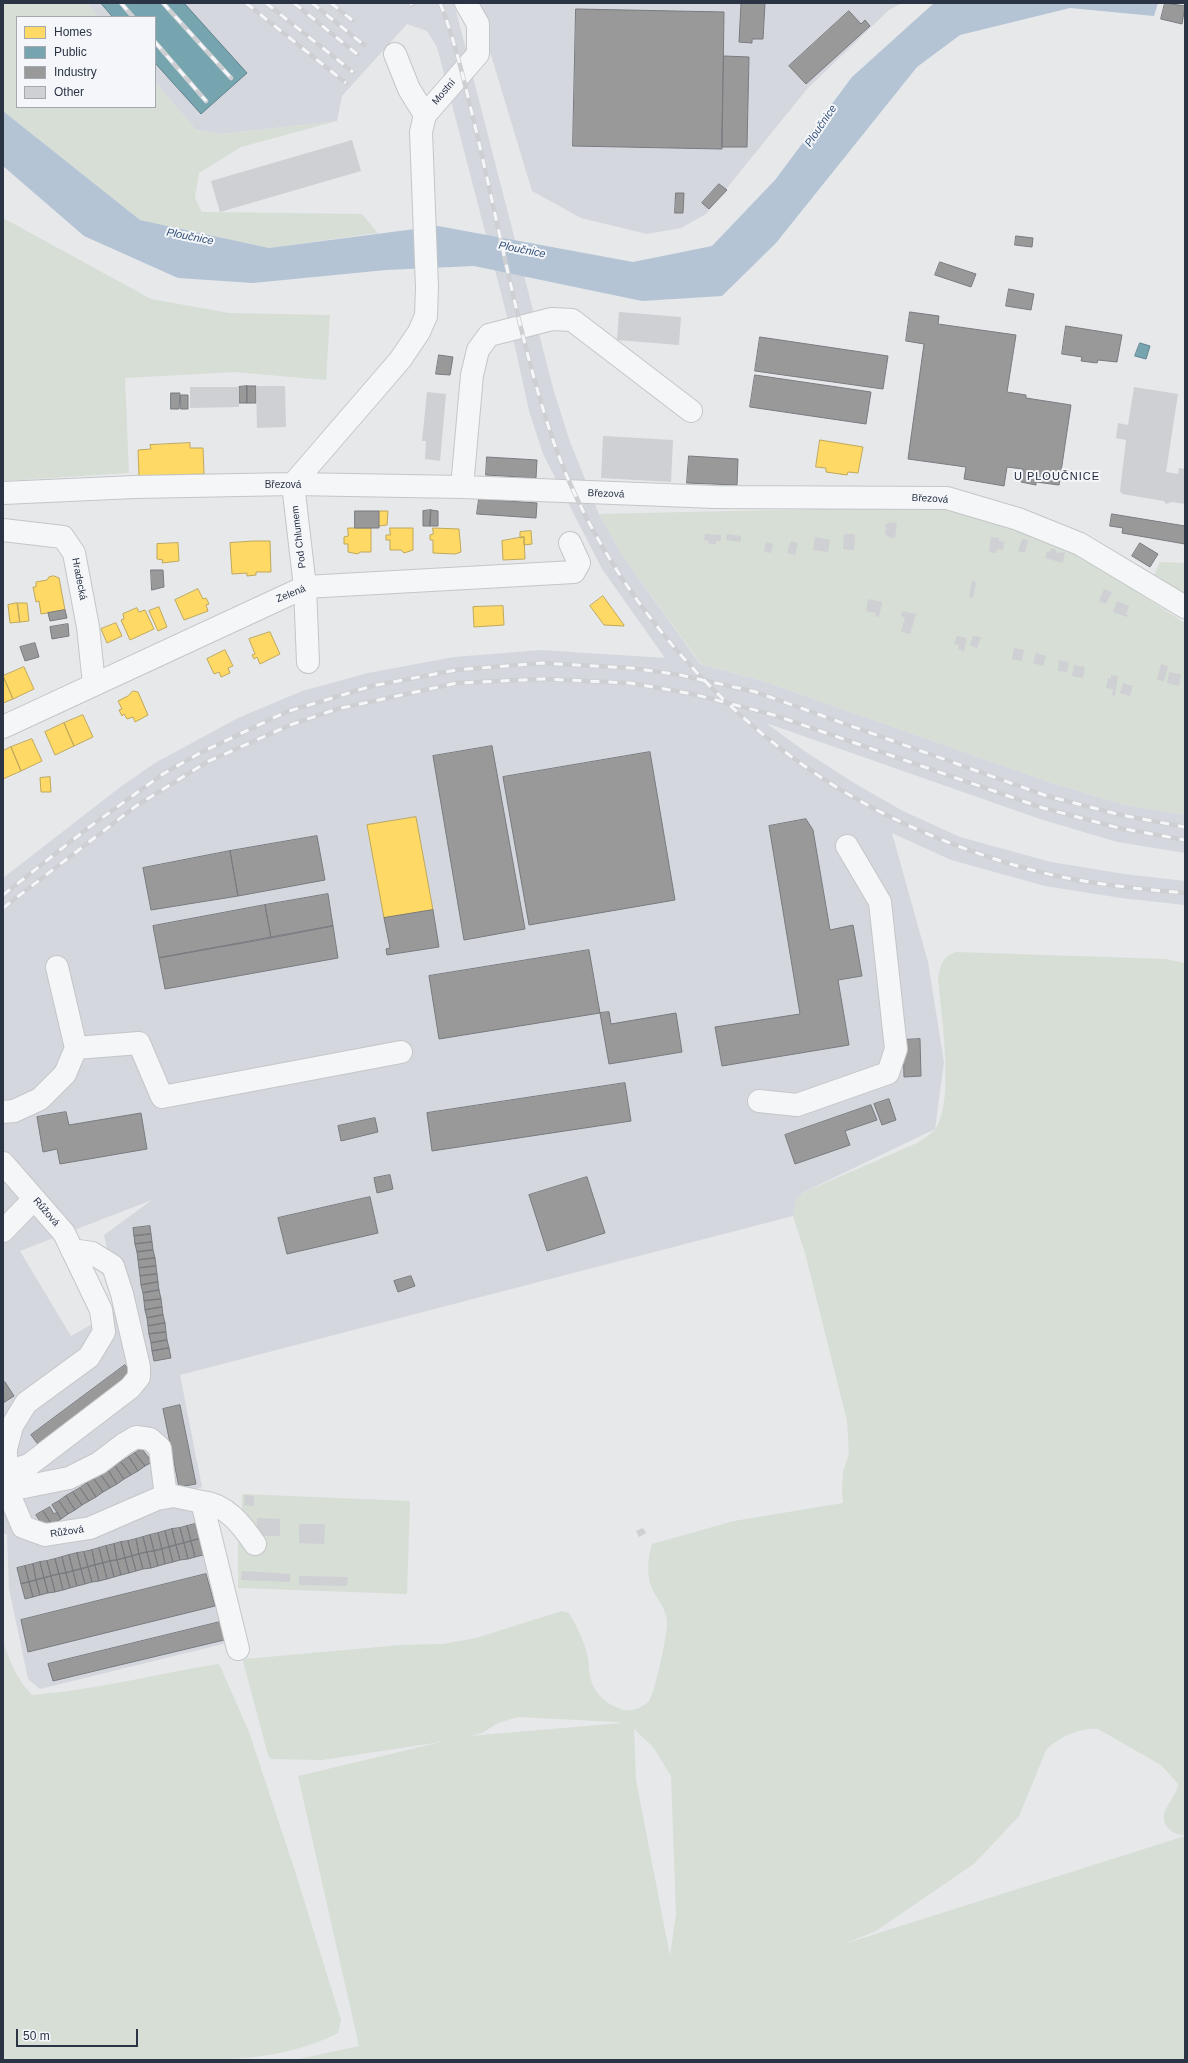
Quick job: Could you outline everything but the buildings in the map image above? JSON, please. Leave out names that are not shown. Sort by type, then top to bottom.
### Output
[{"type":"street","name":"Mostní","points":[[293,484],[409,349],[426,316],[427,287],[421,132],[425,115],[478,54],[478,24],[466,3]]},
{"type":"street","points":[[395,54],[409,89],[425,115]]},
{"type":"street","points":[[462,487],[472,374],[478,350],[489,335],[552,318],[572,320],[691,411]]},
{"type":"street","name":"Březová","points":[[3,493],[135,487],[293,484],[462,487],[715,497],[947,498],[1018,519],[1080,544],[1185,607]]},
{"type":"street","name":"Pod Chlumem","points":[[293,484],[305,587],[308,662]]},
{"type":"street","name":"Hradecká","points":[[3,530],[62,537],[74,553],[88,627],[94,684]]},
{"type":"street","name":"Zelená","points":[[3,727],[305,587],[574,572],[579,563],[570,543]]},
{"type":"street","points":[[759,1101],[797,1105],[888,1073],[896,1048],[880,902],[847,846]]},
{"type":"street","points":[[3,1112],[14,1110],[40,1099],[65,1074],[76,1048],[57,967]]},
{"type":"street","points":[[76,1048],[139,1043],[162,1097],[401,1052]]},
{"type":"street","name":"Růžová","points":[[3,1163],[64,1233],[101,1310],[104,1332],[89,1357],[26,1403],[12,1426],[6,1449],[8,1481],[23,1527],[45,1535],[90,1528],[156,1499],[174,1496],[214,1503],[240,1522],[255,1544]]},
{"type":"street","points":[[3,1231],[34,1198]]},
{"type":"street","points":[[8,1481],[130,1388],[139,1377],[139,1367],[128,1316],[113,1266],[92,1253],[72,1250]]},
{"type":"street","points":[[3,1413],[11,1408],[26,1403]]},
{"type":"street","points":[[8,1481],[69,1478],[99,1463],[136,1437],[150,1439],[160,1448],[166,1497]]},
{"type":"street","points":[[202,1502],[238,1649]]},
{"type":"shaded area","points":[[3,3],[87,3],[98,16],[16,16],[16,108],[156,108],[156,83],[196,130],[222,134],[337,121],[241,147],[199,173],[195,198],[202,212],[362,214],[378,233],[269,248],[140,220],[3,111]]},
{"type":"shaded area","points":[[87,3],[454,3],[553,388],[569,439],[599,514],[622,555],[700,664],[760,680],[1052,783],[1125,805],[1185,815],[1185,853],[1117,842],[1040,819],[766,723],[803,750],[854,783],[903,811],[960,837],[1051,862],[1124,874],[1185,881],[1185,905],[1121,898],[1045,886],[951,860],[892,833],[928,962],[944,1062],[935,1129],[802,1193],[793,1216],[180,1375],[202,1487],[192,1490],[231,1642],[40,1689],[28,1679],[9,1589],[7,1534],[3,1534],[3,878],[119,788],[155,763],[238,718],[302,691],[368,673],[454,657],[541,650],[665,658],[602,569],[543,454],[529,411],[515,347],[437,47],[427,31],[407,24],[342,96],[337,121],[222,134],[196,130],[156,83],[156,16],[98,16]],"holes":[[[152,1200],[104,1235],[121,1308],[71,1336],[20,1251]]]},
{"type":"shaded area","points":[[466,3],[902,3],[889,10],[807,89],[706,214],[681,228],[647,234],[581,218],[532,191],[491,55]]},
{"type":"shaded area","points":[[3,218],[151,299],[229,313],[330,315],[326,380],[234,372],[125,378],[129,473],[3,481]]},
{"type":"shaded area","points":[[950,506],[1068,547],[1185,623],[1185,815],[1125,805],[1052,783],[760,680],[701,664],[622,555],[599,514]]},
{"type":"shaded area","points":[[1160,562],[1185,563],[1185,597],[1152,580]]},
{"type":"shaded area","points":[[956,952],[1166,959],[1185,963],[1185,1835],[1170,1830],[1165,1824],[1165,1812],[1177,1790],[1178,1784],[1161,1765],[1098,1729],[1084,1730],[1070,1734],[1056,1741],[1046,1750],[1019,1816],[975,1863],[876,1931],[844,1944],[1185,1836],[1185,2060],[294,2060],[359,2046],[298,1776],[441,1742],[322,1760],[271,1759],[268,1755],[243,1661],[245,1659],[401,1645],[443,1644],[476,1638],[562,1611],[569,1613],[585,1646],[591,1679],[594,1687],[600,1695],[613,1706],[627,1710],[637,1708],[649,1701],[652,1696],[661,1662],[667,1627],[666,1616],[652,1588],[648,1574],[648,1564],[652,1544],[734,1521],[843,1503],[843,1472],[849,1453],[847,1421],[805,1253],[793,1216],[796,1200],[802,1193],[917,1143],[930,1134],[937,1126],[943,1108],[946,1072],[938,978],[943,962],[947,956]],"holes":[[[518,1717],[617,1722],[621,1723],[470,1736],[482,1733],[498,1723]],[[634,1729],[653,1747],[671,1776],[676,1914],[670,1956],[636,1780]]]},
{"type":"shaded area","points":[[242,1494],[410,1501],[407,1594],[238,1588],[238,1526],[242,1518]]},
{"type":"shaded area","points":[[3,1641],[14,1670],[32,1695],[102,1686],[218,1664],[220,1666],[249,1732],[296,1874],[341,2020],[338,2033],[316,2043],[293,2050],[246,2058],[197,2060],[3,2060]]},
{"type":"water","name":"Ploučnice","points":[[934,3],[1158,3],[1154,16],[1070,8],[960,35],[917,67],[776,243],[722,296],[642,301],[474,266],[386,270],[253,283],[178,278],[84,236],[3,166],[3,111],[140,220],[269,248],[438,226],[633,262],[712,246],[775,180],[852,77]]},
{"type":"railway","points":[[121,3],[132,16]]},
{"type":"railway","points":[[163,3],[231,78]]},
{"type":"railway","points":[[246,3],[346,83]]},
{"type":"railway","points":[[266,3],[353,72]]},
{"type":"railway","points":[[294,3],[357,54]]},
{"type":"railway","points":[[312,3],[364,45]]},
{"type":"railway","points":[[331,3],[352,20]]},
{"type":"railway","points":[[440,3],[451,33],[464,80],[527,351],[548,425],[568,479],[594,531],[624,582],[659,629],[698,674],[741,715],[786,752],[833,785],[876,810],[944,841],[990,858],[1035,871],[1099,884],[1185,893]]},
{"type":"railway","points":[[156,43],[206,101]]},
{"type":"railway","points":[[3,895],[88,828],[163,774],[200,753],[286,712],[372,686],[456,670],[542,663],[632,668],[680,675],[756,692],[1047,796],[1121,815],[1185,827]]},
{"type":"railway","points":[[3,908],[136,806],[207,762],[290,725],[337,709],[457,683],[543,679],[630,683],[693,694],[774,715],[1043,808],[1119,828],[1185,840]]},
{"type":"district","name":"U PLOUČNICE","points":[[1057,477]]}]
